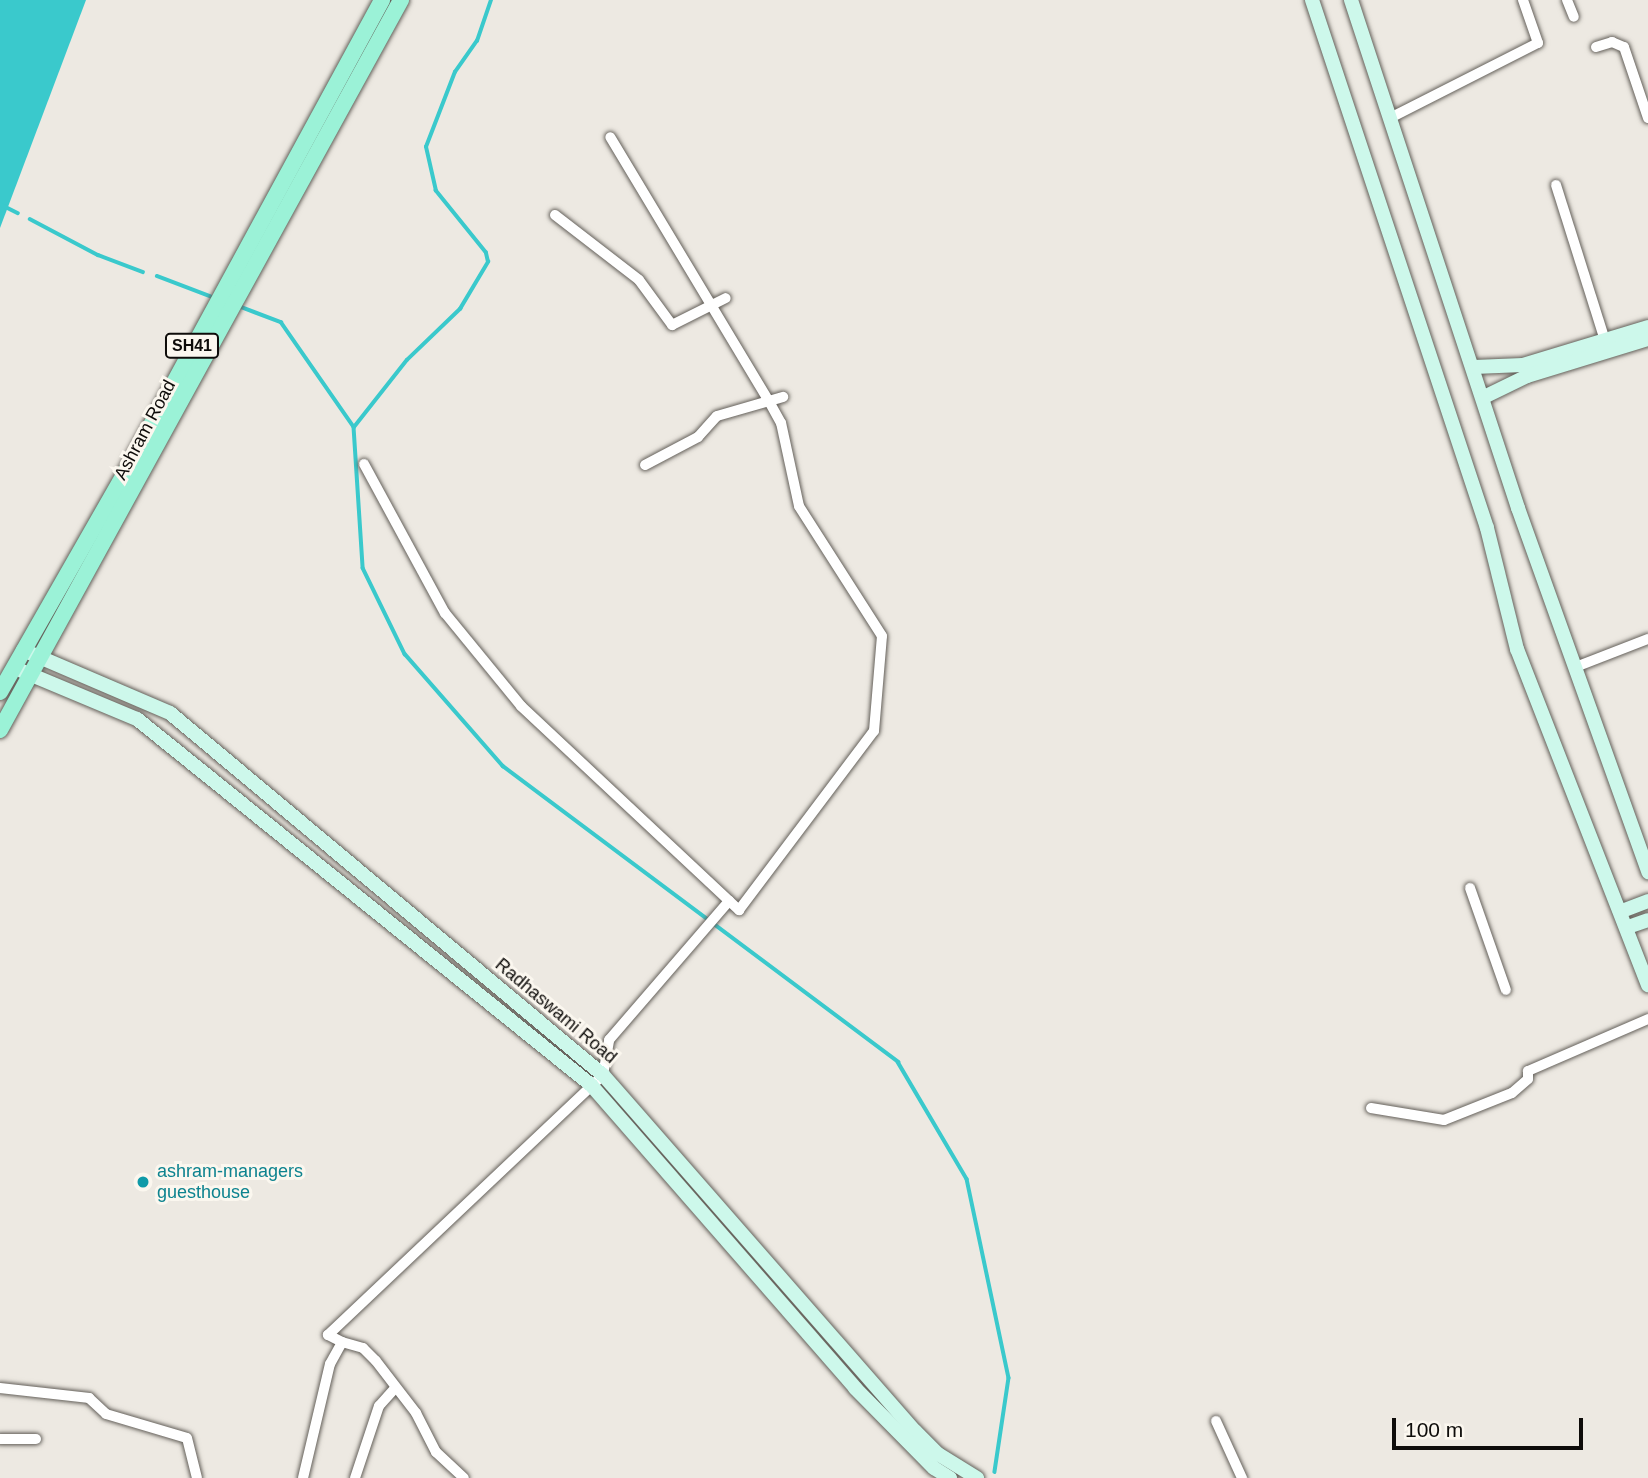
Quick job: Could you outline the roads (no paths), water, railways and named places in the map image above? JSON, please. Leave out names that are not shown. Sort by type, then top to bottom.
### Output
[{"type":"main road","name":"Ashram Road","points":[[0,692],[126,471],[382,0]]},
{"type":"main road","name":"Ashram Road","points":[[0,730],[401,0]]},
{"type":"street","points":[[1312,0],[1488,528],[1517,649],[1562,775],[1622,911],[1648,985]]},
{"type":"street","points":[[1352,0],[1484,397],[1518,508],[1578,666],[1648,872]]},
{"type":"street","points":[[1390,118],[1538,44],[1523,0]]},
{"type":"street","points":[[1567,0],[1574,17]]},
{"type":"street","points":[[1596,47],[1612,42],[1624,47],[1648,118]]},
{"type":"street","points":[[364,464],[444,613],[521,706],[739,910],[874,730],[882,636],[799,506],[781,423],[610,137]]},
{"type":"street","points":[[1556,185],[1605,340]]},
{"type":"street","points":[[555,215],[639,279],[672,325],[726,298]]},
{"type":"street","points":[[1474,367],[1523,365],[1648,327]]},
{"type":"street","points":[[1484,397],[1527,376],[1648,339]]},
{"type":"street","points":[[645,465],[698,437],[717,416],[770,403],[783,397]]},
{"type":"street","points":[[1578,666],[1648,639]]},
{"type":"street","name":"Radhaswami Road","points":[[23,650],[170,713],[603,1075],[915,1431],[938,1454],[977,1478]]},
{"type":"street","name":"Radhaswami Road","points":[[13,667],[137,719],[591,1086],[855,1388],[934,1468],[950,1478]]},
{"type":"street","points":[[1470,888],[1506,990]]},
{"type":"street","points":[[464,1478],[436,1452],[416,1413],[363,1348],[328,1335],[603,1075],[609,1040],[729,901]]},
{"type":"street","points":[[1622,911],[1648,901]]},
{"type":"street","points":[[1628,927],[1648,920]]},
{"type":"street","points":[[1371,1108],[1444,1120],[1512,1093],[1528,1079],[1528,1071],[1648,1019]]},
{"type":"street","points":[[303,1478],[330,1364],[342,1342]]},
{"type":"street","points":[[0,1388],[89,1398],[106,1414],[187,1438],[197,1478]]},
{"type":"street","points":[[355,1478],[379,1406],[395,1388]]},
{"type":"street","points":[[1216,1421],[1242,1478]]},
{"type":"street","points":[[0,1439],[36,1439]]},
{"type":"water","points":[[0,0],[86,0],[0,228]]},
{"type":"waterway","points":[[354,427],[407,360],[460,309],[488,262],[486,253],[436,191],[426,147],[455,72],[477,41],[491,0]]},
{"type":"waterway","points":[[0,204],[18,213]]},
{"type":"waterway","points":[[30,219],[98,255],[143,272]]},
{"type":"waterway","points":[[157,276],[210,296]]},
{"type":"waterway","points":[[241,307],[281,322],[354,427],[363,568],[405,654],[503,766],[898,1062],[967,1179],[1009,1378],[995,1472]]},
{"type":"place","name":"ashram-managers guesthouse","points":[[143,1182]]}]
